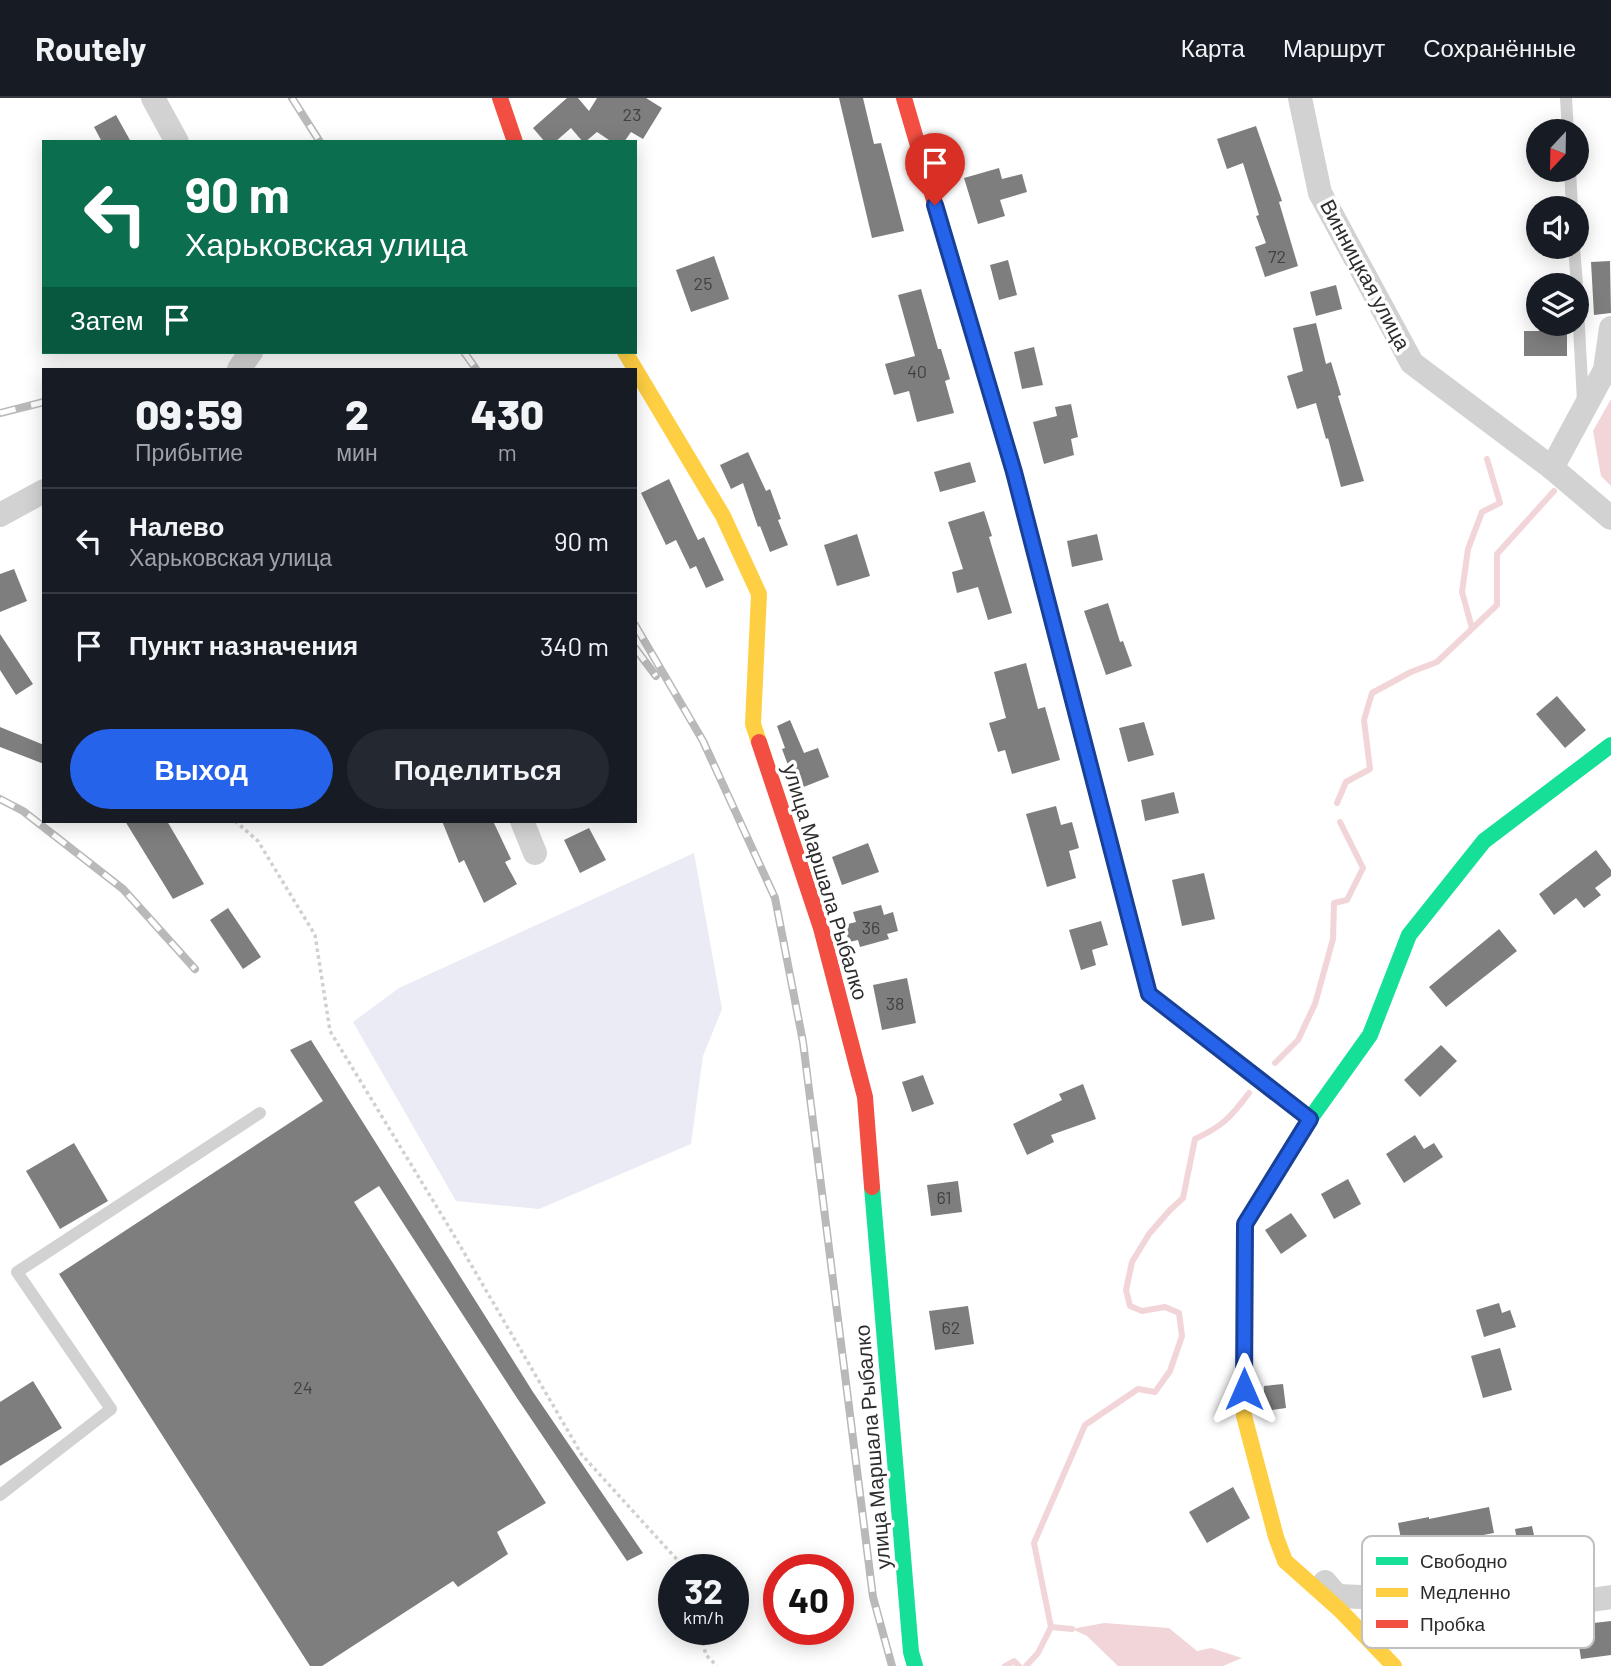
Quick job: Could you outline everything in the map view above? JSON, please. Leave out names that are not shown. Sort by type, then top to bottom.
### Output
[{"type":"street","points":[[153,98],[176,140]]},
{"type":"street","points":[[500,98],[514,140]]},
{"type":"street","points":[[904,98],[1014,472],[1149,994],[1310,1119]]},
{"type":"street","name":"Винницкая улица","points":[[1300,98],[1320,193],[1412,363],[1552,468],[1611,518]]},
{"type":"street","points":[[1552,468],[1605,370],[1611,328]]},
{"type":"street","name":"улица Маршала Рыбалко","points":[[637,372],[723,516],[759,594],[754,724],[821,928],[865,1097],[911,1652],[915,1666]]},
{"type":"street","points":[[0,515],[42,492]]},
{"type":"street","points":[[1362,1633],[1285,1561],[1272,1521],[1244,1416],[1245,1224],[1310,1119],[1370,1035],[1409,934],[1484,841],[1611,745]]},
{"type":"street","points":[[523,823],[535,853]]},
{"type":"street","points":[[1272,1521],[1337,1596],[1362,1597]]},
{"type":"street","points":[[1377,1648],[1394,1666]]},
{"type":"lane","points":[[1566,98],[1567,119]]},
{"type":"lane","points":[[1580,336],[1584,409]]},
{"type":"lane","points":[[0,1495],[111,1409],[17,1272],[260,1113]]},
{"type":"path","points":[[237,823],[258,841],[316,935],[330,1031],[452,1232],[582,1455],[672,1554]]},
{"type":"path","points":[[703,1645],[706,1655],[717,1666]]},
{"type":"shaded area","points":[[1611,399],[1611,486],[1601,476],[1593,431]]},
{"type":"shaded area","points":[[694,853],[722,1009],[703,1056],[691,1144],[539,1209],[456,1201],[353,1022],[399,988]]},
{"type":"shaded area","points":[[1104,1623],[1169,1628],[1197,1651],[1211,1648],[1242,1658],[1223,1666],[1118,1666],[1087,1636],[1072,1629]]},
{"type":"building","points":[[567,98],[578,98],[589,111],[597,98],[646,98],[662,108],[643,139],[631,132],[625,140],[609,140],[597,132],[587,140],[581,140],[571,128],[557,140],[543,140],[533,128]]},
{"type":"building","points":[[839,98],[863,98],[874,144],[881,143],[904,231],[872,238]]},
{"type":"building","points":[[116,115],[130,140],[101,140],[94,127]]},
{"type":"building","points":[[1256,126],[1282,201],[1279,202],[1298,266],[1265,277],[1255,247],[1266,243],[1256,216],[1259,215],[1243,163],[1227,169],[1217,139]]},
{"type":"building","points":[[999,168],[1002,179],[1022,174],[1027,192],[1000,200],[1005,216],[978,224],[964,178]]},
{"type":"building","points":[[714,256],[729,299],[691,312],[676,270]]},
{"type":"building","points":[[1008,260],[1017,295],[999,300],[990,265]]},
{"type":"building","points":[[1610,261],[1611,313],[1594,315],[1591,262]]},
{"type":"building","points":[[1336,285],[1342,309],[1316,316],[1310,292]]},
{"type":"building","points":[[921,289],[938,349],[941,349],[950,379],[945,381],[954,413],[917,422],[909,391],[894,395],[885,364],[915,356],[898,295]]},
{"type":"building","points":[[1316,323],[1326,364],[1331,362],[1341,395],[1338,396],[1364,481],[1341,487],[1316,403],[1297,409],[1287,376],[1303,371],[1293,328]]},
{"type":"building","points":[[1524,331],[1526,336],[1567,336],[1567,356],[1524,356]]},
{"type":"building","points":[[1034,347],[1043,385],[1022,389],[1014,352]]},
{"type":"building","points":[[1071,404],[1078,437],[1071,439],[1074,455],[1044,464],[1033,422],[1057,416],[1055,407]]},
{"type":"building","points":[[748,452],[766,491],[770,489],[788,545],[770,552],[743,483],[731,489],[720,465]]},
{"type":"building","points":[[970,462],[976,482],[940,492],[934,472]]},
{"type":"building","points":[[669,479],[698,540],[704,537],[724,580],[706,588],[696,566],[690,569],[676,540],[666,545],[641,493]]},
{"type":"building","points":[[984,511],[1012,613],[988,620],[978,587],[957,593],[952,572],[963,569],[948,522]]},
{"type":"building","points":[[857,534],[870,576],[837,586],[824,545]]},
{"type":"building","points":[[1097,534],[1103,560],[1072,567],[1067,541]]},
{"type":"building","points":[[14,569],[27,601],[0,612],[0,574]]},
{"type":"building","points":[[1108,603],[1120,642],[1123,641],[1132,666],[1106,675],[1084,611]]},
{"type":"building","points":[[0,634],[33,684],[16,695],[0,670]]},
{"type":"building","points":[[1026,663],[1038,709],[1045,707],[1060,760],[1012,774],[1005,750],[998,752],[989,723],[1006,718],[994,672]]},
{"type":"building","points":[[1557,696],[1586,730],[1565,748],[1536,714]]},
{"type":"building","points":[[790,720],[804,753],[818,748],[829,777],[801,788],[792,763],[788,765],[777,726]]},
{"type":"building","points":[[1144,722],[1154,755],[1128,762],[1119,728]]},
{"type":"building","points":[[0,727],[42,744],[42,763],[0,747]]},
{"type":"building","points":[[1174,792],[1179,813],[1145,821],[1141,800]]},
{"type":"building","points":[[1056,806],[1061,825],[1072,822],[1079,848],[1069,851],[1076,878],[1047,887],[1026,814]]},
{"type":"building","points":[[126,823],[168,823],[204,884],[173,899]]},
{"type":"building","points":[[443,823],[494,823],[511,859],[505,862],[517,884],[484,903],[464,860],[459,863]]},
{"type":"building","points":[[589,828],[606,860],[580,873],[564,840]]},
{"type":"building","points":[[868,843],[879,872],[842,885],[832,857]]},
{"type":"building","points":[[1596,850],[1611,870],[1611,876],[1595,888],[1601,895],[1584,908],[1576,898],[1554,915],[1539,894]]},
{"type":"building","points":[[1204,873],[1215,919],[1182,926],[1172,880]]},
{"type":"building","points":[[881,905],[884,915],[893,912],[898,931],[887,934],[889,939],[860,947],[858,940],[849,942],[844,925],[856,922],[853,912]]},
{"type":"building","points":[[228,908],[261,957],[243,969],[210,920]]},
{"type":"building","points":[[1101,921],[1108,945],[1092,950],[1096,965],[1081,970],[1069,930]]},
{"type":"building","points":[[1499,929],[1517,951],[1446,1007],[1429,987]]},
{"type":"building","points":[[907,978],[916,1023],[882,1030],[873,985]]},
{"type":"building","points":[[311,1040],[533,1392],[643,1553],[627,1561],[379,1186],[354,1202],[546,1503],[497,1532],[508,1554],[458,1587],[453,1581],[322,1666],[310,1666],[59,1274],[323,1101],[290,1050]]},
{"type":"building","points":[[1441,1045],[1457,1061],[1420,1097],[1404,1080]]},
{"type":"building","points":[[923,1075],[934,1104],[912,1112],[902,1082]]},
{"type":"building","points":[[1083,1084],[1096,1119],[1051,1135],[1054,1142],[1027,1155],[1013,1124],[1062,1100],[1059,1094]]},
{"type":"building","points":[[1415,1135],[1424,1149],[1434,1143],[1443,1157],[1404,1183],[1386,1154]]},
{"type":"building","points":[[74,1143],[108,1201],[60,1229],[26,1171]]},
{"type":"building","points":[[1348,1179],[1361,1204],[1334,1219],[1321,1194]]},
{"type":"building","points":[[958,1181],[962,1212],[931,1216],[927,1185]]},
{"type":"building","points":[[1291,1213],[1307,1236],[1281,1254],[1265,1230]]},
{"type":"building","points":[[1499,1303],[1502,1313],[1510,1310],[1516,1327],[1484,1337],[1476,1310]]},
{"type":"building","points":[[968,1306],[974,1344],[935,1350],[929,1311]]},
{"type":"building","points":[[1500,1348],[1512,1390],[1483,1398],[1471,1356]]},
{"type":"building","points":[[33,1381],[62,1428],[0,1466],[0,1402]]},
{"type":"building","points":[[1283,1384],[1286,1408],[1264,1411],[1264,1386]]},
{"type":"building","points":[[1233,1487],[1250,1518],[1207,1543],[1189,1512]]},
{"type":"building","points":[[1489,1507],[1494,1533],[1478,1536],[1400,1536],[1398,1523]]},
{"type":"building","points":[[1532,1526],[1534,1536],[1516,1536],[1515,1529]]},
{"type":"building","points":[[1611,1621],[1611,1655],[1581,1659],[1579,1648],[1594,1648],[1594,1623]]},
{"type":"waterway","points":[[1472,628],[1462,592],[1468,549],[1482,512],[1500,503],[1487,459]]},
{"type":"waterway","points":[[1337,803],[1346,782],[1370,769],[1364,720],[1372,693],[1411,672],[1437,662],[1497,605],[1497,554],[1554,491]]},
{"type":"waterway","points":[[1275,1063],[1298,1040],[1315,1004],[1333,939],[1334,903],[1347,900],[1363,868],[1340,822]]},
{"type":"waterway","points":[[1072,1629],[1051,1627],[1034,1543],[1085,1425],[1138,1389],[1155,1392],[1170,1371],[1182,1336],[1179,1313],[1165,1307],[1142,1311],[1130,1306],[1126,1290],[1132,1262],[1149,1234],[1183,1198],[1195,1139],[1226,1120],[1249,1093]]},
{"type":"waterway","points":[[1026,1666],[1038,1653],[1051,1627]]},
{"type":"waterway","points":[[1005,1666],[1014,1661],[1019,1666]]},
{"type":"railway","points":[[292,98],[319,140]]},
{"type":"railway","points":[[465,354],[475,368]]},
{"type":"railway","points":[[0,413],[42,402]]},
{"type":"railway","points":[[637,628],[703,741],[775,898],[803,1042],[873,1597],[892,1666]]},
{"type":"railway","points":[[637,651],[656,676]]},
{"type":"railway","points":[[0,799],[23,811],[123,889],[195,969]]},
{"type":"traffic: fast","points":[[1080,729],[1149,994],[1310,1119]]},
{"type":"traffic: fast","points":[[1264,1194],[1310,1119],[1370,1035],[1409,935],[1484,841],[1611,745]]},
{"type":"traffic: fast","points":[[872,1187],[911,1652],[915,1666]]},
{"type":"traffic: slow","points":[[626,354],[635,368]]},
{"type":"traffic: slow","points":[[637,372],[723,516],[759,594],[753,724],[759,742]]},
{"type":"traffic: slow","points":[[996,411],[1080,729]]},
{"type":"traffic: slow","points":[[1264,1194],[1245,1224],[1244,1416],[1276,1537],[1285,1561],[1362,1633]]},
{"type":"traffic: slow","points":[[1377,1648],[1394,1666]]},
{"type":"traffic: jam","points":[[500,98],[514,140]]},
{"type":"traffic: jam","points":[[904,98],[996,411]]},
{"type":"traffic: jam","points":[[759,742],[821,928],[865,1097],[872,1187]]},
{"type":"route","points":[[935,205],[1014,472],[1149,994],[1310,1119],[1245,1224],[1244,1389]]}]
